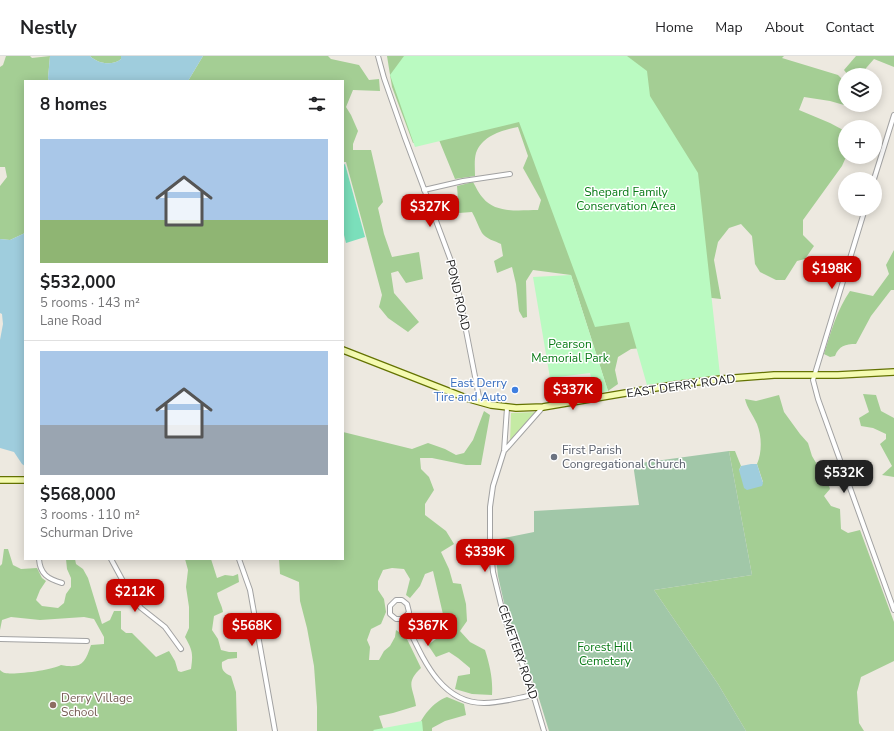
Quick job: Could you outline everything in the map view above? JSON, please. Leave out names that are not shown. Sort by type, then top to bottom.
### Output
[{"type":"street","name":"POND ROAD","points":[[378,56],[384,78],[456,276],[480,402]]},
{"type":"street","points":[[876,172],[894,115]]},
{"type":"street","points":[[424,190],[463,181],[510,174]]},
{"type":"street","points":[[863,216],[813,380],[818,399],[894,610]]},
{"type":"street","name":"EAST DERRY ROAD","points":[[344,350],[452,393],[480,402],[507,408],[543,407],[697,382],[774,375],[849,375],[894,372]]},
{"type":"street","points":[[504,451],[543,407]]},
{"type":"street","name":"CEMETERY ROAD","points":[[507,408],[504,451],[493,486],[490,506],[490,540],[493,572],[506,623],[533,695],[544,731]]},
{"type":"street","points":[[0,480],[24,480]]},
{"type":"street","points":[[39,560],[43,574],[62,583]]},
{"type":"street","points":[[112,560],[131,596],[141,608],[165,627],[182,649]]},
{"type":"street","points":[[239,560],[250,590],[275,731]]},
{"type":"street","points":[[400,600],[407,604],[409,612],[404,618],[396,619],[391,616],[390,608],[394,602],[400,600]]},
{"type":"street","points":[[404,618],[417,645],[438,680],[444,688],[458,698],[483,703],[533,695]]},
{"type":"street","points":[[0,639],[87,641]]},
{"type":"green space","points":[[6,56],[30,56],[32,58],[50,56],[49,80],[24,80],[24,233],[10,240],[0,239],[0,186],[7,177],[5,167],[0,167],[0,67],[3,65]]},
{"type":"green space","points":[[90,56],[121,56],[121,59],[114,63],[106,63],[97,61]]},
{"type":"green space","points":[[203,56],[328,56],[331,59],[359,65],[369,80],[379,79],[380,91],[353,90],[346,107],[358,131],[353,144],[353,150],[371,150],[383,202],[378,208],[384,234],[392,257],[419,252],[423,279],[406,283],[398,271],[391,273],[394,293],[419,322],[408,332],[388,318],[379,307],[382,295],[346,162],[344,162],[344,80],[189,80]]},
{"type":"green space","points":[[387,56],[784,56],[782,58],[838,75],[838,103],[804,97],[799,110],[838,127],[838,164],[843,164],[803,220],[803,235],[814,246],[805,259],[797,261],[785,280],[776,280],[760,272],[755,264],[752,236],[741,224],[729,228],[718,242],[714,260],[721,299],[621,288],[642,348],[631,349],[618,357],[615,370],[618,384],[608,391],[571,275],[533,270],[526,281],[527,317],[523,318],[519,311],[516,284],[512,267],[497,273],[494,261],[503,256],[501,244],[484,235],[472,212],[459,213],[457,186],[473,182],[488,203],[495,207],[509,210],[538,210],[541,200],[523,168],[528,156],[518,127],[499,132],[483,142],[476,153],[475,176],[455,179],[439,140],[413,143],[392,87]]},
{"type":"green space","name":"Shepard Family Conservation Area","points":[[404,56],[627,56],[647,71],[650,96],[698,173],[720,375],[647,385],[629,322],[595,327],[519,122],[415,147],[390,75]]},
{"type":"green space","points":[[856,56],[894,56],[894,67],[874,59],[866,68],[846,68]]},
{"type":"green space","points":[[344,164],[365,237],[346,243],[344,235]]},
{"type":"green space","points":[[894,250],[894,290],[891,290],[871,316],[856,344],[843,346],[838,350],[835,356],[830,357],[824,354],[838,313],[845,298],[850,291],[873,296],[889,274],[886,265]]},
{"type":"green space","name":"Pearson Memorial Park","points":[[571,275],[608,391],[595,394],[590,373],[550,378],[533,277]]},
{"type":"green space","points":[[863,394],[876,395],[881,411],[894,418],[894,477],[882,475],[892,466],[880,444],[886,439],[886,434],[873,428],[861,426],[859,418],[869,412]]},
{"type":"green space","points":[[779,395],[784,412],[808,443],[812,456],[828,483],[830,489],[824,496],[831,506],[840,509],[841,529],[848,533],[860,530],[894,622],[894,661],[861,677],[857,692],[859,723],[864,731],[746,731],[718,684],[654,590],[752,575],[729,451],[735,451],[741,466],[739,470],[763,482],[757,464],[761,449],[760,434],[745,399],[756,401]]},
{"type":"green space","points":[[484,411],[490,415],[481,465],[466,465],[432,458],[420,458],[421,469],[429,477],[434,490],[425,504],[425,515],[446,531],[454,544],[441,552],[449,569],[453,583],[461,584],[466,604],[467,621],[460,631],[470,642],[485,650],[491,672],[492,695],[472,694],[455,689],[458,676],[470,674],[470,668],[449,652],[436,657],[428,645],[440,636],[445,623],[433,571],[425,574],[420,586],[410,598],[406,595],[410,579],[404,569],[392,568],[383,570],[378,581],[378,590],[384,599],[386,612],[381,624],[371,629],[367,640],[370,647],[369,660],[379,660],[384,651],[390,646],[395,637],[396,630],[406,637],[421,668],[413,678],[411,686],[416,706],[379,716],[384,731],[317,731],[314,666],[300,601],[299,582],[280,574],[279,560],[344,560],[344,432],[412,449],[428,443],[456,455],[464,453],[473,440]]},
{"type":"green space","points":[[537,412],[510,443],[511,413]]},
{"type":"green space","name":"Forest Hill Cemetery","points":[[729,451],[752,575],[654,590],[718,684],[746,731],[549,731],[537,692],[505,607],[498,576],[494,540],[534,532],[534,511],[639,505],[633,464]]},
{"type":"green space","points":[[4,549],[8,549],[13,565],[21,569],[37,568],[42,578],[46,581],[36,600],[42,606],[58,608],[64,603],[66,594],[71,587],[71,578],[67,569],[66,560],[75,560],[76,564],[83,569],[88,578],[102,624],[110,620],[114,611],[121,611],[121,629],[126,633],[132,633],[156,657],[169,651],[175,661],[178,671],[181,672],[191,669],[192,660],[191,649],[185,637],[189,628],[189,607],[186,587],[188,570],[185,560],[211,560],[217,578],[225,575],[233,576],[238,574],[239,582],[217,593],[223,612],[214,616],[212,630],[218,639],[221,650],[237,652],[237,658],[228,659],[222,662],[222,667],[226,674],[231,676],[236,692],[237,731],[0,731],[0,670],[5,673],[25,673],[61,665],[78,665],[82,663],[87,656],[91,645],[104,644],[104,637],[94,619],[84,617],[40,620],[11,617],[2,620],[0,630],[0,566],[2,564]]},
{"type":"green space","points":[[447,697],[464,704],[466,715],[445,721],[432,728],[432,731],[417,731],[421,720],[432,706]]},
{"type":"green space","points":[[422,721],[423,731],[373,730]]},
{"type":"water","points":[[50,56],[90,56],[97,61],[114,63],[121,59],[121,56],[203,56],[189,80],[49,80]]},
{"type":"water","points":[[24,233],[24,465],[14,452],[0,448],[0,340],[3,324],[2,314],[0,313],[0,239],[10,240]]},
{"type":"water","points":[[757,464],[763,483],[762,486],[747,490],[744,488],[739,470],[741,466]]},
{"type":"place","name":"East Derry Tire and Auto","points":[[515,390]]},
{"type":"place","name":"First Parish Congregational Church","points":[[554,457]]},
{"type":"place","name":"Derry Village School","points":[[53,705]]}]
